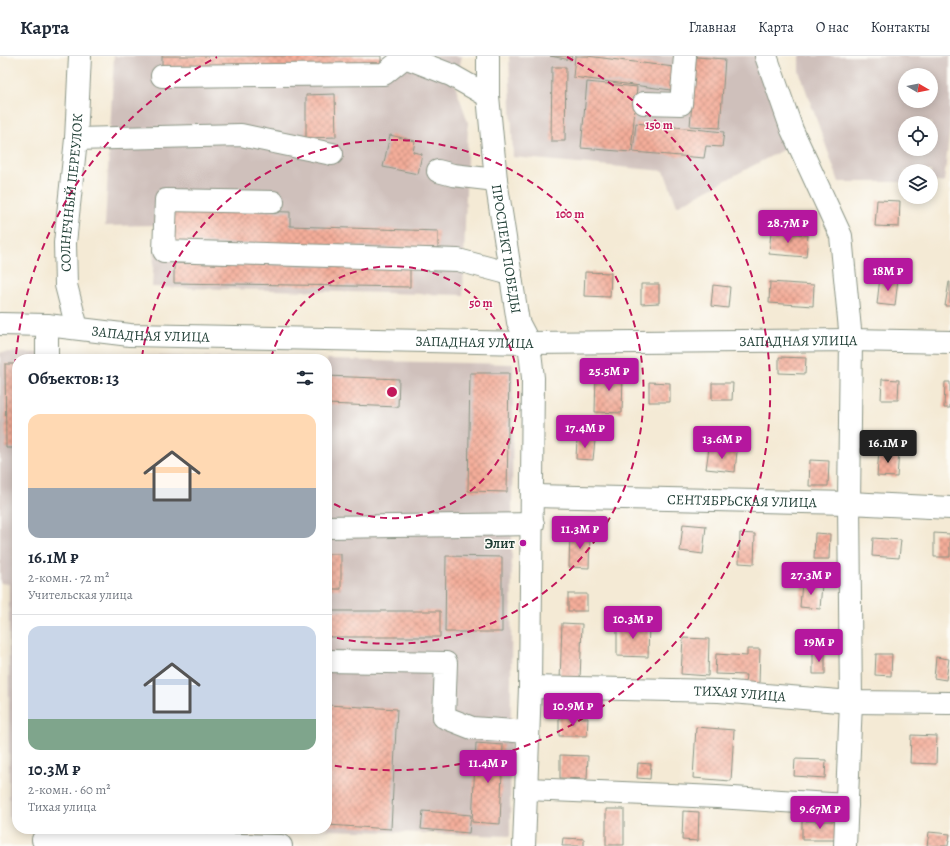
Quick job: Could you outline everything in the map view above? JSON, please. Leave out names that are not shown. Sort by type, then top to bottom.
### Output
[{"type":"street","name":"СОЛНЕЧНЫЙ ПЕРЕУЛОК","points":[[77,328],[66,285],[65,242],[76,139],[80,56]]},
{"type":"street","points":[[162,76],[384,74],[404,56],[451,75],[488,96]]},
{"type":"street","name":"ПРОСПЕКТ ПОБЕДЫ","points":[[488,56],[488,96],[496,180],[518,322],[529,343],[533,378],[530,687],[524,846]]},
{"type":"street","points":[[644,103],[681,104],[685,56]]},
{"type":"street","points":[[766,56],[792,130],[841,236],[851,340],[849,503],[851,702],[845,846]]},
{"type":"street","points":[[76,139],[241,135],[332,154]]},
{"type":"street","points":[[438,171],[454,175],[496,180]]},
{"type":"street","points":[[273,202],[166,200],[164,251],[458,260],[510,274]]},
{"type":"street","name":"ЗАПАДНАЯ УЛИЦА","points":[[0,324],[47,325],[130,335],[529,343],[851,340],[950,342]]},
{"type":"street","points":[[47,325],[47,354]]},
{"type":"street","name":"СЕНТЯБРЬСКАЯ УЛИЦА","points":[[533,496],[849,503],[950,508]]},
{"type":"street","points":[[332,527],[532,524]]},
{"type":"street","points":[[332,661],[446,664],[444,717],[472,728],[528,732]]},
{"type":"street","name":"ТИХАЯ УЛИЦА","points":[[530,687],[719,691],[851,702],[950,703]]},
{"type":"street","points":[[526,789],[847,804]]},
{"type":"street","points":[[43,840],[281,846]]},
{"type":"shaded area","points":[[114,56],[462,56],[455,85],[468,122],[463,295],[152,287],[156,225],[105,226]]},
{"type":"shaded area","points":[[509,56],[758,56],[788,147],[677,206],[664,171],[513,157]]},
{"type":"shaded area","points":[[799,56],[950,56],[950,127],[944,182],[938,182],[938,164],[898,164],[898,182],[839,182],[799,71]]},
{"type":"shaded area","points":[[0,352],[83,354],[12,354],[12,819],[9,819],[9,584],[0,583]]},
{"type":"shaded area","points":[[332,360],[513,364],[510,836],[332,830]]},
{"type":"building","points":[[162,56],[381,56],[381,69],[162,67]]},
{"type":"building","points":[[550,56],[572,56],[571,60]]},
{"type":"building","points":[[575,56],[587,56],[674,67],[671,90],[573,77]]},
{"type":"building","points":[[696,57],[725,59],[720,128],[690,126]]},
{"type":"building","points":[[552,67],[566,67],[565,141],[551,141]]},
{"type":"building","points":[[587,82],[637,87],[631,152],[581,148]]},
{"type":"building","points":[[335,94],[336,137],[306,138],[306,95]]},
{"type":"building","points":[[636,123],[724,132],[722,147],[706,146],[704,158],[633,152]]},
{"type":"building","points":[[390,135],[415,141],[413,152],[422,154],[418,174],[383,167]]},
{"type":"building","points":[[877,200],[898,201],[898,204],[900,204],[899,227],[875,226]]},
{"type":"building","points":[[174,209],[290,212],[290,226],[438,231],[438,248],[173,242]]},
{"type":"building","points":[[771,232],[808,235],[806,257],[769,254]]},
{"type":"building","points":[[174,263],[410,268],[410,287],[174,283]]},
{"type":"building","points":[[585,272],[611,273],[610,297],[584,296]]},
{"type":"building","points":[[880,277],[898,279],[895,306],[877,304]]},
{"type":"building","points":[[770,282],[814,285],[813,306],[769,303]]},
{"type":"building","points":[[949,282],[950,306],[945,306]]},
{"type":"building","points":[[641,284],[659,284],[659,303],[641,304]]},
{"type":"building","points":[[713,285],[730,287],[728,308],[711,306]]},
{"type":"building","points":[[779,357],[806,358],[805,374],[779,373]]},
{"type":"building","points":[[5,364],[12,364],[12,448],[6,448]]},
{"type":"building","points":[[596,372],[623,373],[622,413],[595,412]]},
{"type":"building","points":[[470,373],[509,373],[507,492],[468,491]]},
{"type":"building","points":[[332,376],[399,379],[398,407],[332,404]]},
{"type":"building","points":[[882,379],[899,380],[898,400],[881,400]]},
{"type":"building","points":[[649,382],[670,383],[670,402],[649,402]]},
{"type":"building","points":[[945,382],[950,382],[950,408],[944,408]]},
{"type":"building","points":[[712,383],[733,383],[732,400],[712,400]]},
{"type":"building","points":[[577,438],[595,440],[593,460],[576,459]]},
{"type":"building","points":[[709,448],[737,451],[735,472],[706,469]]},
{"type":"building","points":[[879,450],[899,452],[897,477],[877,476]]},
{"type":"building","points":[[810,460],[829,461],[828,486],[809,486]]},
{"type":"building","points":[[683,524],[706,526],[703,554],[680,551]]},
{"type":"building","points":[[570,533],[590,534],[589,568],[569,567]]},
{"type":"building","points":[[740,533],[755,534],[754,564],[739,563]]},
{"type":"building","points":[[815,533],[830,534],[829,559],[814,559]]},
{"type":"building","points":[[934,533],[950,534],[950,557],[934,557]]},
{"type":"building","points":[[873,538],[901,540],[899,558],[872,556]]},
{"type":"building","points":[[332,554],[341,554],[341,589],[332,589]]},
{"type":"building","points":[[446,556],[502,557],[502,632],[445,632]]},
{"type":"building","points":[[802,582],[822,584],[820,609],[800,607]]},
{"type":"building","points":[[568,594],[587,594],[587,611],[568,611]]},
{"type":"building","points":[[332,611],[440,611],[440,637],[332,637]]},
{"type":"building","points":[[562,623],[582,624],[580,681],[560,681]]},
{"type":"building","points":[[617,623],[649,624],[648,657],[617,656]]},
{"type":"building","points":[[683,638],[709,639],[708,676],[681,674]]},
{"type":"building","points":[[747,649],[760,649],[759,684],[745,683],[746,675],[715,674],[716,654],[747,656]]},
{"type":"building","points":[[813,652],[825,652],[825,674],[813,674]]},
{"type":"building","points":[[876,654],[892,654],[891,676],[875,675]]},
{"type":"building","points":[[936,657],[949,659],[946,680],[934,678]]},
{"type":"building","points":[[332,705],[397,709],[391,829],[332,825]]},
{"type":"building","points":[[559,717],[588,718],[587,736],[559,736]]},
{"type":"building","points":[[696,727],[734,730],[731,781],[693,778]]},
{"type":"building","points":[[911,735],[937,736],[936,764],[910,763]]},
{"type":"building","points":[[476,743],[503,745],[500,824],[472,822]]},
{"type":"building","points":[[560,755],[588,756],[587,779],[560,778]]},
{"type":"building","points":[[795,759],[826,760],[825,778],[794,776]]},
{"type":"building","points":[[638,763],[651,764],[650,779],[637,778]]},
{"type":"building","points":[[606,809],[624,809],[624,845],[606,845]]},
{"type":"building","points":[[423,811],[471,815],[469,833],[421,829]]},
{"type":"building","points":[[683,811],[699,812],[698,841],[682,840]]},
{"type":"building","points":[[802,821],[837,821],[837,840],[802,840]]},
{"type":"building","points":[[929,832],[950,834],[948,846],[927,846]]},
{"type":"building","points":[[563,838],[584,839],[584,846],[562,846]]},
{"type":"place","name":"Элит","points":[[523,543]]}]
